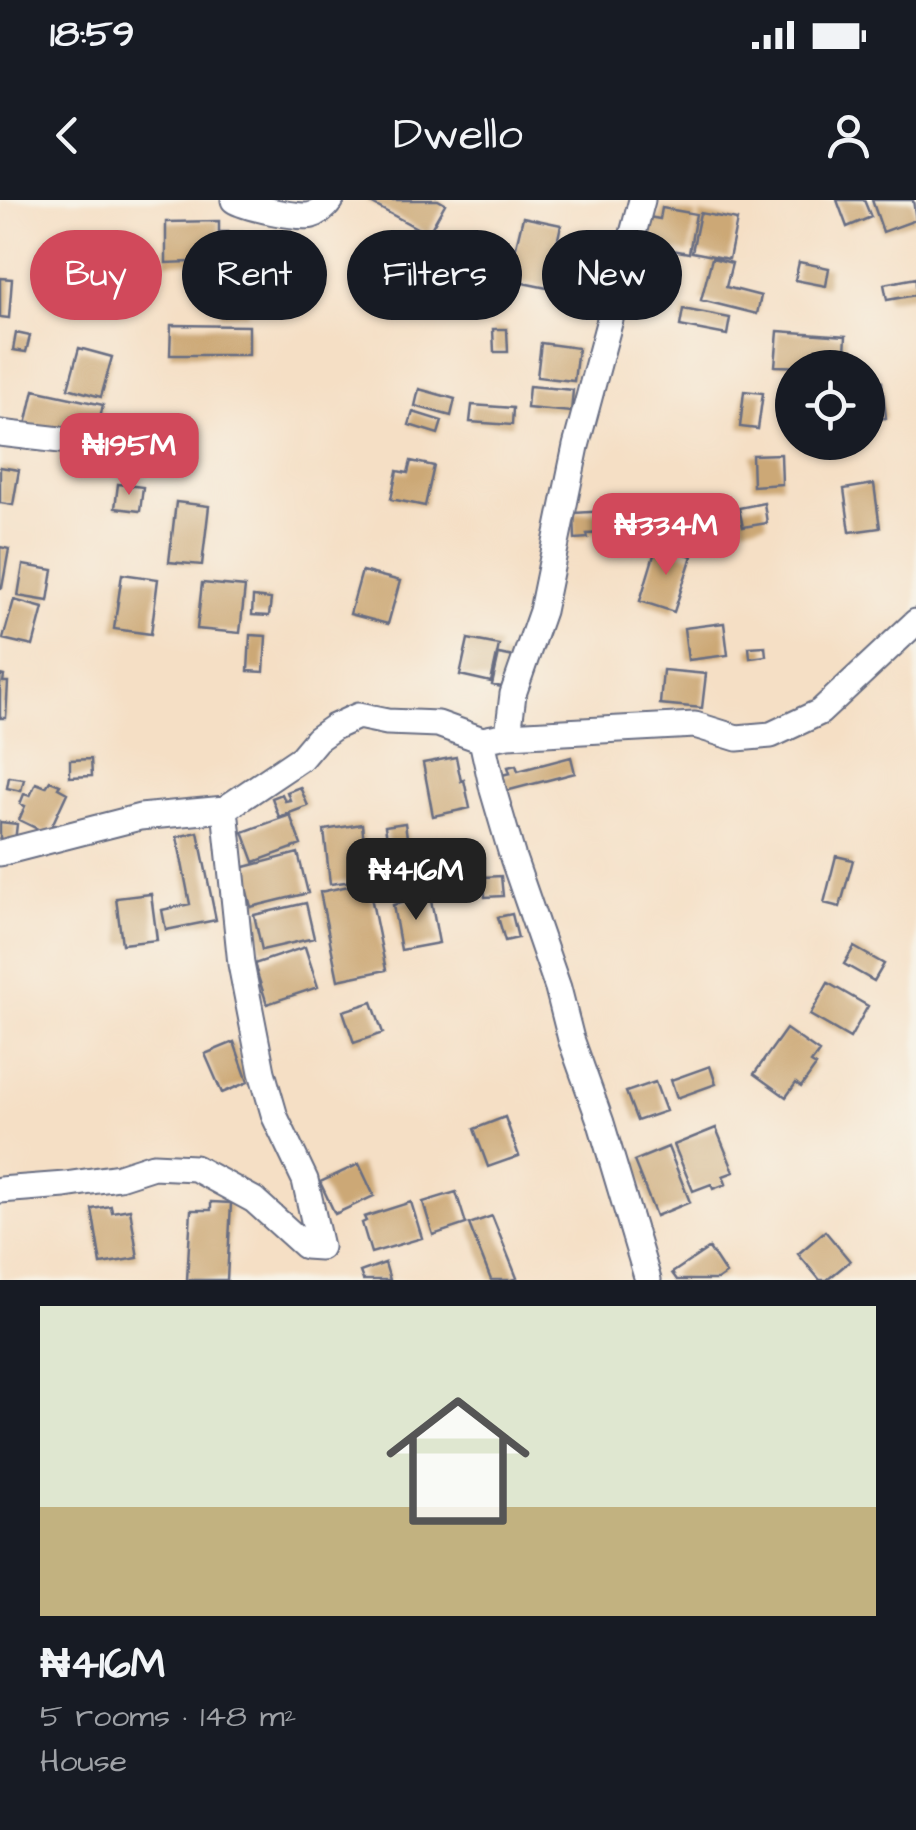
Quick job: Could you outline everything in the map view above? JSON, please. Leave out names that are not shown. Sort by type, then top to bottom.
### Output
[{"type":"street","points":[[234,200],[244,207],[310,216],[331,200]]},
{"type":"street","points":[[508,735],[513,694],[542,610],[576,446],[642,200]]},
{"type":"street","points":[[0,433],[120,447]]},
{"type":"street","points":[[0,853],[140,817],[225,808],[301,758],[334,727],[358,716],[438,724],[482,740],[508,735],[695,725],[737,738],[771,735],[820,712],[916,622]]},
{"type":"street","points":[[482,740],[513,858],[602,1124],[648,1280]]},
{"type":"street","points":[[0,1190],[65,1186],[119,1177],[153,1166],[195,1168],[254,1200],[305,1246],[320,1248],[305,1180],[275,1117],[262,1072],[241,964],[225,808]]},
{"type":"building","points":[[365,200],[438,200],[445,204],[430,230],[421,230]]},
{"type":"building","points":[[837,200],[864,200],[871,217],[847,227]]},
{"type":"building","points":[[872,200],[913,200],[916,220],[883,232]]},
{"type":"building","points":[[662,208],[696,214],[689,253],[682,252],[682,230],[646,230],[648,217],[660,219]]},
{"type":"building","points":[[700,213],[737,220],[729,259],[692,252]]},
{"type":"building","points":[[523,217],[561,225],[560,230],[542,230],[542,287],[522,283]]},
{"type":"building","points":[[219,221],[219,230],[182,230],[182,262],[166,263],[166,222]]},
{"type":"building","points":[[712,258],[732,263],[726,287],[761,296],[757,314],[701,300]]},
{"type":"building","points":[[799,262],[829,268],[826,286],[795,280]]},
{"type":"building","points":[[0,278],[12,279],[9,318],[0,317]]},
{"type":"building","points":[[916,278],[916,295],[887,300],[884,284]]},
{"type":"building","points":[[683,309],[730,318],[727,335],[680,326]]},
{"type":"building","points":[[171,325],[249,326],[249,355],[170,355]]},
{"type":"building","points":[[493,329],[507,329],[508,352],[494,352]]},
{"type":"building","points":[[778,331],[846,336],[845,350],[776,350]]},
{"type":"building","points":[[16,333],[30,336],[26,352],[13,350]]},
{"type":"building","points":[[541,343],[578,348],[574,381],[537,377]]},
{"type":"building","points":[[79,348],[112,357],[101,397],[68,388]]},
{"type":"building","points":[[529,386],[573,390],[571,412],[527,408]]},
{"type":"building","points":[[419,389],[455,399],[451,416],[415,406]]},
{"type":"building","points":[[34,390],[103,405],[95,441],[26,425]]},
{"type":"building","points":[[744,391],[763,393],[758,429],[740,427]]},
{"type":"building","points":[[472,405],[513,408],[512,425],[470,422]]},
{"type":"building","points":[[413,412],[442,421],[438,434],[409,425]]},
{"type":"building","points":[[775,454],[775,460],[781,460],[782,484],[753,486],[752,455]]},
{"type":"building","points":[[411,461],[434,466],[425,506],[391,499],[397,471],[408,473]]},
{"type":"building","points":[[0,467],[19,470],[13,505],[0,503]]},
{"type":"building","points":[[118,484],[143,487],[140,511],[115,508]]},
{"type":"building","points":[[874,484],[880,528],[850,532],[844,489]]},
{"type":"building","points":[[176,502],[209,506],[202,565],[169,562]]},
{"type":"building","points":[[764,503],[767,523],[743,527],[739,508]]},
{"type":"building","points":[[641,509],[642,531],[587,534],[588,538],[575,539],[574,513]]},
{"type":"building","points":[[657,545],[692,556],[674,612],[640,601]]},
{"type":"building","points":[[0,547],[9,549],[2,588],[0,588]]},
{"type":"building","points":[[23,565],[53,570],[48,601],[18,596]]},
{"type":"building","points":[[362,571],[400,581],[388,624],[350,614]]},
{"type":"building","points":[[122,574],[158,579],[151,634],[114,629]]},
{"type":"building","points":[[202,583],[245,587],[240,633],[197,629]]},
{"type":"building","points":[[253,597],[271,599],[269,616],[252,615]]},
{"type":"building","points":[[14,600],[43,608],[33,646],[3,639]]},
{"type":"building","points":[[724,623],[728,655],[688,660],[684,628]]},
{"type":"building","points":[[250,635],[266,636],[264,672],[248,671]]},
{"type":"building","points":[[468,639],[499,645],[491,682],[460,675]]},
{"type":"building","points":[[765,646],[766,656],[750,658],[749,647]]},
{"type":"building","points":[[499,654],[514,657],[507,688],[492,685]]},
{"type":"building","points":[[663,670],[706,674],[702,708],[660,704]]},
{"type":"building","points":[[0,675],[4,676],[3,682],[8,682],[6,718],[0,718]]},
{"type":"building","points":[[456,757],[470,808],[433,816],[423,763]]},
{"type":"building","points":[[571,757],[575,773],[502,792],[498,776],[510,773],[508,767],[516,765],[518,771]]},
{"type":"building","points":[[91,759],[92,776],[70,777],[70,760]]},
{"type":"building","points":[[9,777],[24,779],[21,791],[7,788]]},
{"type":"building","points":[[50,781],[67,793],[48,834],[19,820],[25,806],[20,804],[24,794],[30,796],[36,783],[46,787]]},
{"type":"building","points":[[300,787],[308,806],[279,817],[272,798],[282,794],[285,801],[290,800],[287,792]]},
{"type":"building","points":[[290,815],[301,845],[254,862],[243,832]]},
{"type":"building","points":[[0,822],[17,824],[15,842],[0,840]]},
{"type":"building","points":[[405,823],[411,865],[392,868],[385,826]]},
{"type":"building","points":[[362,824],[368,879],[330,884],[324,830]]},
{"type":"building","points":[[198,832],[216,920],[166,930],[162,910],[190,904],[177,837]]},
{"type":"building","points":[[298,853],[308,893],[251,907],[241,868]]},
{"type":"building","points":[[836,856],[853,860],[840,907],[824,903]]},
{"type":"building","points":[[501,876],[503,896],[485,897],[484,877]]},
{"type":"building","points":[[368,882],[386,970],[338,980],[320,892]]},
{"type":"building","points":[[151,894],[157,940],[122,944],[116,898]]},
{"type":"building","points":[[430,895],[439,943],[401,950],[393,905]]},
{"type":"building","points":[[306,903],[314,938],[262,950],[254,915]]},
{"type":"building","points":[[512,914],[518,938],[505,941],[498,917]]},
{"type":"building","points":[[305,947],[318,987],[267,1004],[254,964]]},
{"type":"building","points":[[854,947],[884,964],[874,981],[844,964]]},
{"type":"building","points":[[828,983],[868,1006],[850,1038],[810,1015]]},
{"type":"building","points":[[372,1002],[383,1033],[354,1043],[343,1011]]},
{"type":"building","points":[[786,1029],[819,1052],[811,1063],[816,1066],[801,1087],[796,1083],[786,1097],[754,1074]]},
{"type":"building","points":[[234,1042],[248,1082],[222,1093],[205,1054]]},
{"type":"building","points":[[710,1066],[716,1084],[677,1098],[671,1080]]},
{"type":"building","points":[[655,1082],[666,1111],[637,1121],[626,1092]]},
{"type":"building","points":[[505,1117],[519,1156],[488,1167],[474,1129]]},
{"type":"building","points":[[716,1128],[734,1172],[723,1176],[726,1184],[713,1189],[711,1184],[693,1191],[674,1145]]},
{"type":"building","points":[[668,1147],[690,1202],[656,1216],[634,1161]]},
{"type":"building","points":[[359,1164],[374,1196],[335,1214],[320,1182]]},
{"type":"building","points":[[456,1192],[466,1224],[433,1235],[423,1202]]},
{"type":"building","points":[[211,1202],[231,1203],[227,1280],[187,1280],[191,1210],[211,1210]]},
{"type":"building","points":[[411,1202],[422,1238],[371,1253],[362,1223],[366,1221],[364,1217]]},
{"type":"building","points":[[111,1206],[112,1212],[130,1209],[138,1258],[101,1264],[92,1209]]},
{"type":"building","points":[[492,1216],[517,1278],[491,1280],[469,1224]]},
{"type":"building","points":[[825,1231],[850,1261],[827,1280],[820,1280],[798,1254]]},
{"type":"building","points":[[709,1248],[726,1274],[717,1280],[677,1280],[672,1273]]},
{"type":"building","points":[[385,1263],[390,1280],[363,1280],[360,1272]]}]
